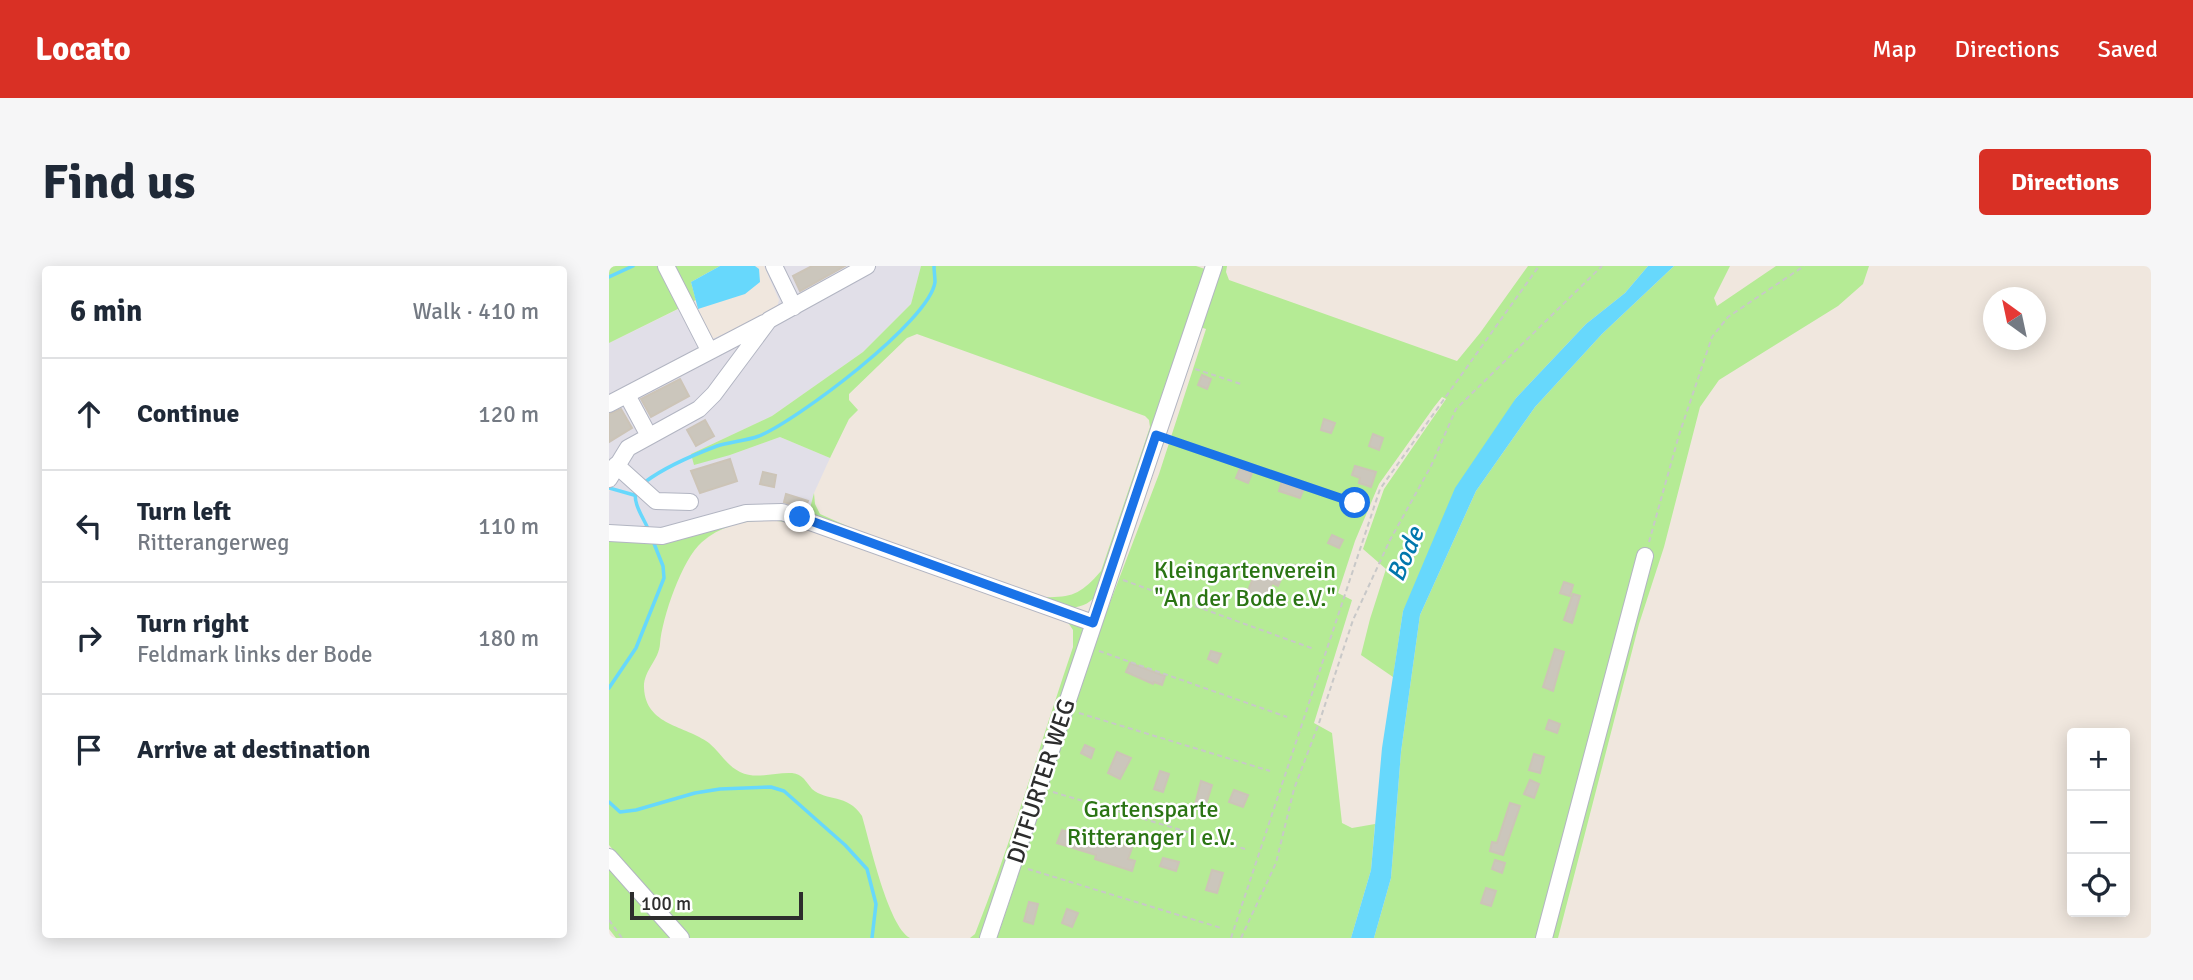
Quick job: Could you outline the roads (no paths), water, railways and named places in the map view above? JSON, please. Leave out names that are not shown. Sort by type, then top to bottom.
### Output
[{"type":"street","points":[[666,266],[709,350]]},
{"type":"street","points":[[774,266],[794,307]]},
{"type":"street","points":[[649,436],[615,399],[794,307],[867,266]]},
{"type":"street","name":"DITFURTER WEG","points":[[988,938],[1214,266]]},
{"type":"street","points":[[690,502],[656,501],[639,486],[612,474],[628,448],[699,409],[714,394],[769,320]]},
{"type":"street","points":[[609,533],[662,536],[746,513],[782,512],[1093,623]]},
{"type":"street","points":[[1544,938],[1645,556]]},
{"type":"street","points":[[609,857],[681,938]]},
{"type":"water","points":[[720,266],[755,266],[759,269],[760,282],[745,294],[698,309],[691,282]]},
{"type":"water","points":[[1648,266],[1674,266],[1602,334],[1535,407],[1476,491],[1420,615],[1401,752],[1391,878],[1374,938],[1351,938],[1371,870],[1382,748],[1403,611],[1455,488],[1516,398],[1586,324],[1625,293]]},
{"type":"waterway","points":[[609,277],[633,266]]},
{"type":"waterway","points":[[645,482],[689,457],[759,436],[830,391],[887,344],[911,320],[928,299],[935,282],[934,266]]},
{"type":"waterway","points":[[609,488],[634,495]]},
{"type":"waterway","points":[[636,489],[637,505],[649,531]]},
{"type":"waterway","points":[[609,688],[636,648],[664,578],[663,566],[653,541]]},
{"type":"waterway","points":[[609,802],[620,812],[720,789],[771,787],[784,791],[845,845],[867,869],[876,904],[872,938]]},
{"type":"water label","name":"Bode","points":[[1405,554]]},
{"type":"park label","name":"Kleingartenverein \"An der Bode e.V.\"","points":[[1245,584]]},
{"type":"park label","name":"Gartensparte Ritteranger I e.V.","points":[[1151,823]]}]
